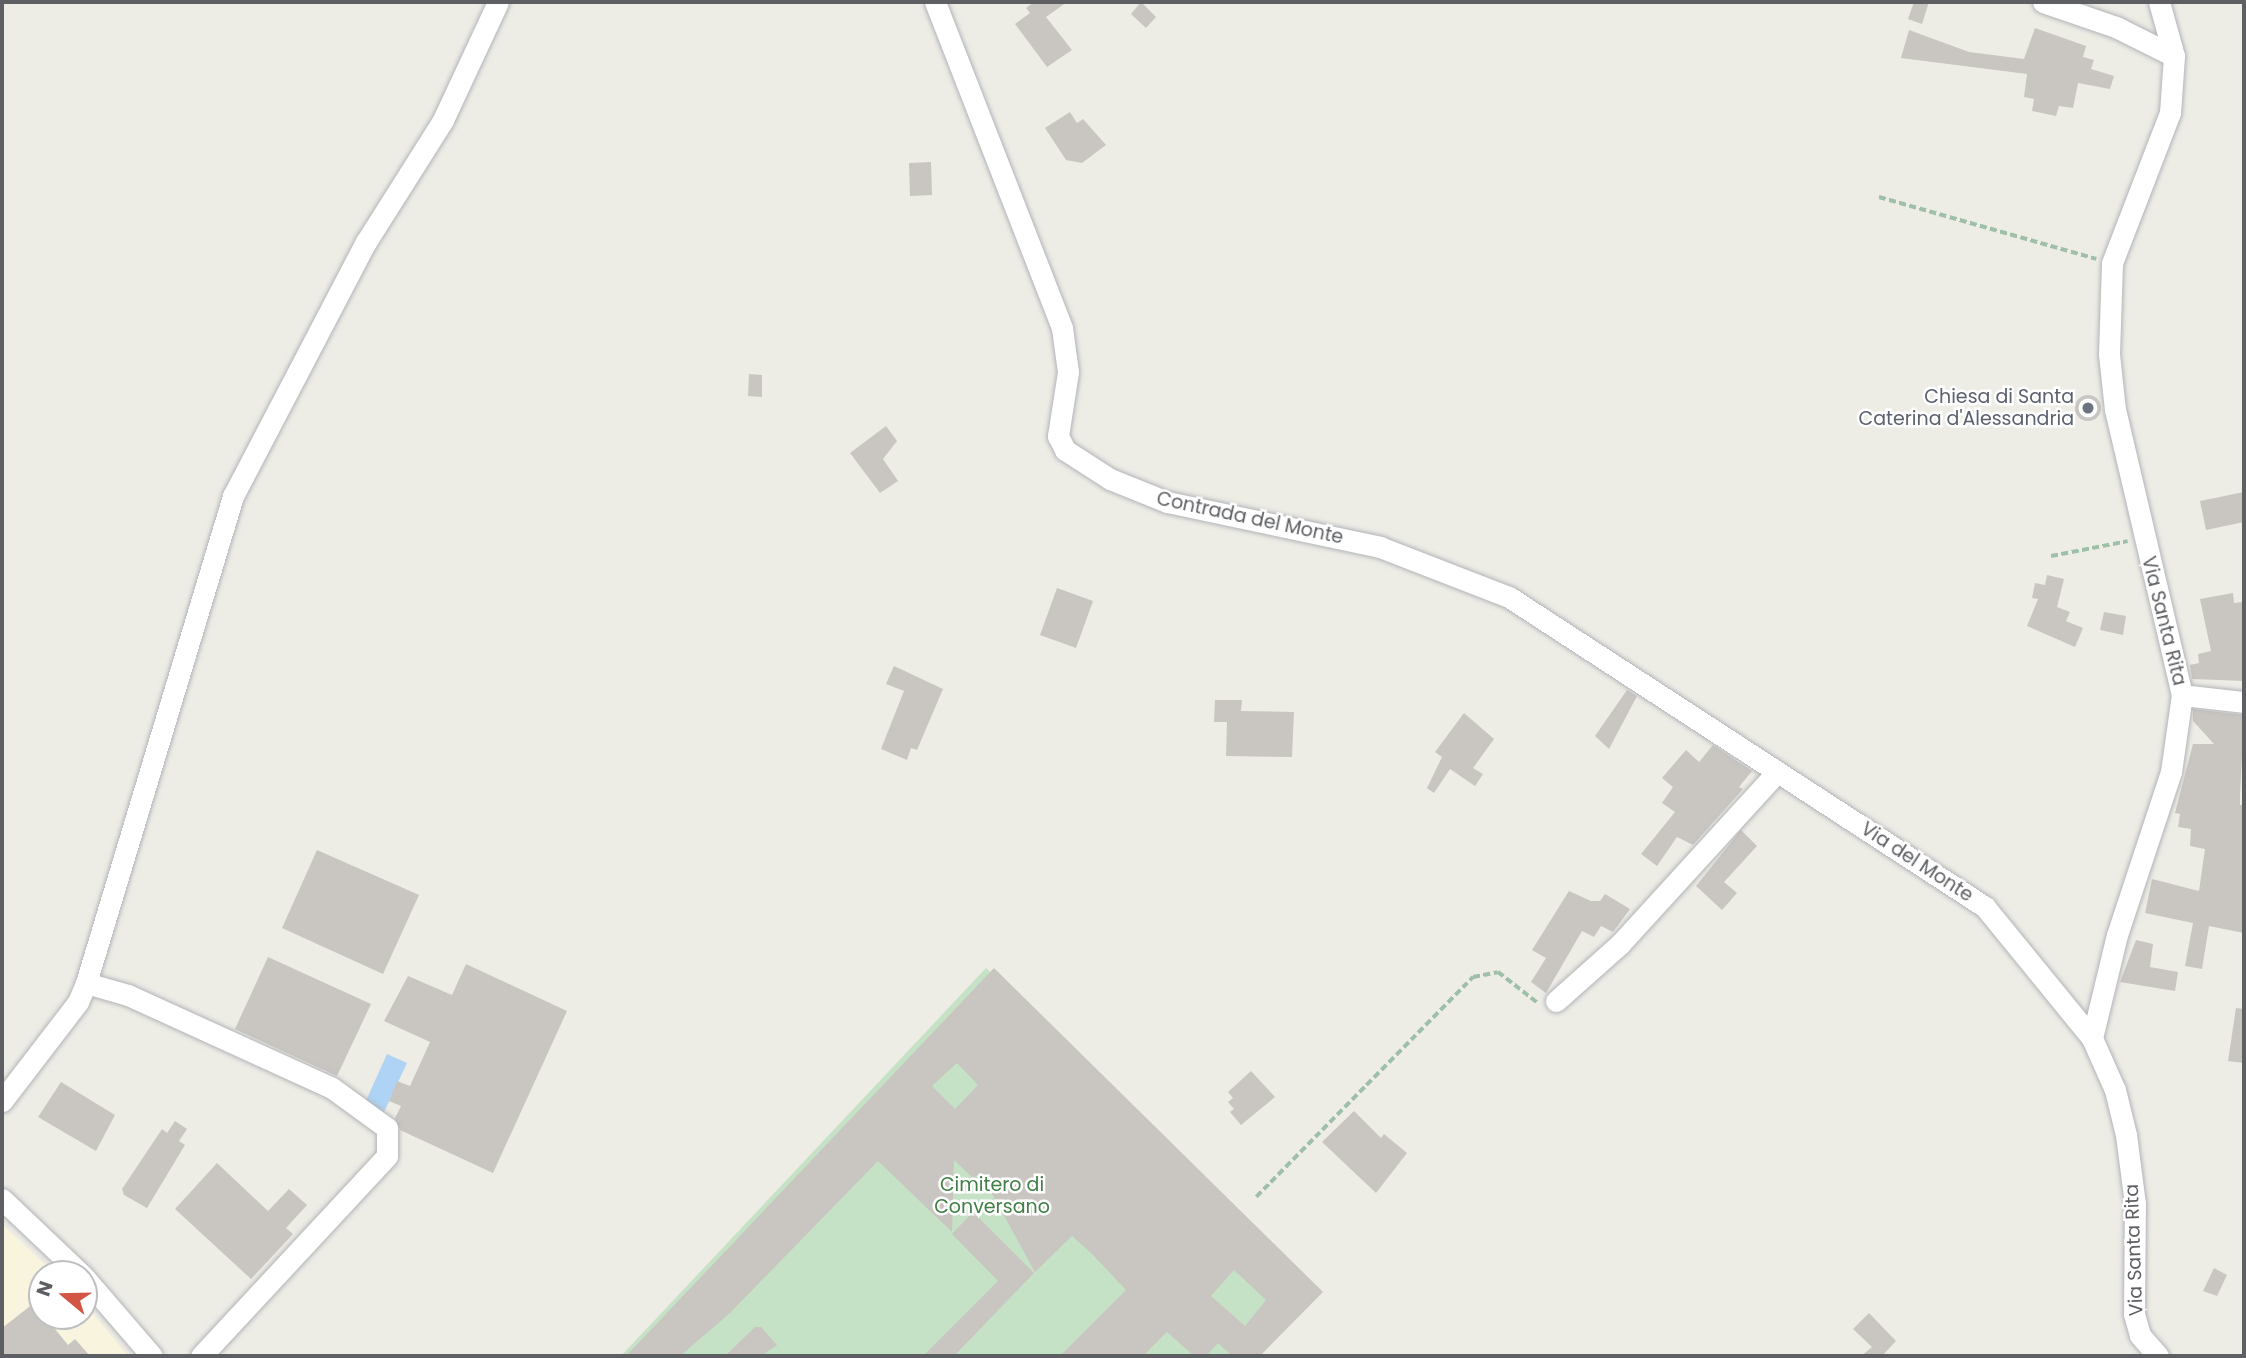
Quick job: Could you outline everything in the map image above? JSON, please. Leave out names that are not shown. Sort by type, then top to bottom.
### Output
[{"type":"street","points":[[2,1101],[78,1002],[86,982],[233,496],[366,242],[443,120],[498,2]]},
{"type":"street","name":"Contrada del Monte","points":[[935,2],[1062,328],[1068,372],[1058,436],[1065,450],[1110,480],[1167,502],[1380,547],[1499,592],[1777,772]]},
{"type":"street","points":[[2043,2],[2116,27],[2174,56]]},
{"type":"street","name":"Via Santa Rita","points":[[2158,1356],[2140,1335],[2134,1314],[2135,1204],[2126,1135],[2115,1090],[2092,1038],[2116,935],[2171,772],[2182,695],[2143,538],[2112,391],[2108,303],[2112,263],[2167,122],[2174,56],[2159,2]]},
{"type":"street","points":[[2182,695],[2244,702]]},
{"type":"street","points":[[1556,1001],[1620,944],[1777,772]]},
{"type":"street","name":"Via del Monte","points":[[1777,772],[1985,907],[2092,1038]]},
{"type":"street","points":[[86,982],[128,995],[332,1088],[387,1128],[387,1156],[201,1356]]},
{"type":"street","points":[[2,1199],[67,1260]]},
{"type":"street","points":[[98,1293],[152,1356]]},
{"type":"path","points":[[1879,197],[2112,263]]},
{"type":"path","points":[[2051,556],[2143,538]]},
{"type":"path","points":[[1256,1196],[1473,977],[1492,970],[1534,1002],[1548,1006],[1556,1001]]},
{"type":"shaded area","points":[[2,1224],[40,1260],[28,1260],[28,1330],[98,1330],[98,1320],[128,1356],[2,1356]]},
{"type":"green space","name":"Cimitero di Conversano","points":[[986,968],[1321,1290],[1255,1356],[621,1356]]},
{"type":"water","points":[[387,1054],[407,1063],[384,1112],[365,1103]]},
{"type":"building","points":[[1034,2],[1067,2],[1046,17],[1072,50],[1047,67],[1015,24],[1030,13],[1026,8]]},
{"type":"building","points":[[1141,2],[1156,17],[1146,28],[1131,14]]},
{"type":"building","points":[[1914,2],[1929,2],[1922,24],[1908,19]]},
{"type":"building","points":[[2035,28],[2086,46],[2083,57],[2094,60],[2091,69],[2114,76],[2110,89],[2078,83],[2073,108],[2059,106],[2056,116],[2032,111],[2034,99],[2024,97],[2027,74],[1901,58],[1909,30],[1969,52],[2024,59]]},
{"type":"building","points":[[1070,112],[1077,123],[1083,119],[1106,145],[1082,163],[1066,160],[1045,128]]},
{"type":"building","points":[[931,162],[932,195],[910,196],[909,163]]},
{"type":"building","points":[[749,374],[762,375],[762,397],[748,396]]},
{"type":"building","name":"Chiesa di Santa Caterina d'Alessandria","points":[[2088,395],[2097,399],[2101,408],[2097,417],[2088,421],[2079,417],[2075,408],[2079,399]]},
{"type":"building","points":[[886,426],[897,441],[883,459],[898,481],[880,493],[850,453]]},
{"type":"building","points":[[2244,492],[2244,522],[2206,530],[2200,501]]},
{"type":"building","points":[[2047,575],[2064,579],[2057,607],[2070,612],[2066,621],[2083,628],[2075,647],[2027,626],[2038,599],[2032,598],[2035,583],[2045,585]]},
{"type":"building","points":[[1057,588],[1093,601],[1076,648],[1040,635]]},
{"type":"building","points":[[2233,593],[2234,603],[2243,602],[2244,610],[2244,681],[2192,679],[2190,665],[2199,663],[2198,654],[2211,651],[2200,599]]},
{"type":"building","points":[[2104,612],[2126,616],[2123,635],[2100,630]]},
{"type":"building","points":[[894,666],[943,689],[917,750],[911,748],[907,760],[881,749],[904,691],[886,684]]},
{"type":"building","points":[[1627,690],[1637,696],[1609,749],[1595,736]]},
{"type":"building","points":[[1215,700],[1242,700],[1241,711],[1294,712],[1292,757],[1226,756],[1227,722],[1214,722]]},
{"type":"building","points":[[2193,709],[2244,715],[2240,805],[2244,805],[2244,933],[2209,926],[2202,969],[2185,966],[2193,923],[2145,913],[2152,879],[2199,891],[2205,849],[2190,846],[2191,829],[2178,827],[2180,814],[2175,813],[2193,744],[2214,744],[2193,721]]},
{"type":"building","points":[[1464,713],[1494,739],[1473,768],[1483,774],[1475,786],[1450,769],[1434,793],[1427,788],[1442,757],[1435,752]]},
{"type":"building","points":[[1713,745],[1752,771],[1739,787],[1743,789],[1693,845],[1677,837],[1657,866],[1641,854],[1675,812],[1662,803],[1673,787],[1662,778],[1686,750],[1699,762]]},
{"type":"building","points":[[1741,830],[1757,846],[1724,882],[1737,893],[1722,910],[1696,886]]},
{"type":"building","points":[[317,850],[419,895],[383,974],[282,928]]},
{"type":"building","points":[[1569,891],[1591,901],[1600,901],[1605,894],[1630,909],[1613,932],[1601,926],[1594,937],[1582,931],[1546,993],[1531,982],[1546,958],[1532,950]]},
{"type":"building","points":[[2136,940],[2153,944],[2150,967],[2178,972],[2175,991],[2120,982]]},
{"type":"building","points":[[268,957],[371,1004],[337,1076],[235,1029]]},
{"type":"building","points":[[466,964],[567,1011],[493,1173],[400,1130],[395,1118],[401,1106],[389,1101],[397,1081],[410,1086],[430,1042],[384,1021],[408,976],[452,995]]},
{"type":"building","name":"Cimitero di Conversano","points":[[994,968],[1323,1292],[1260,1356],[1232,1356],[1218,1343],[1206,1356],[1194,1356],[1167,1332],[1143,1356],[1060,1356],[1126,1290],[1072,1236],[1035,1272],[980,1172],[974,1179],[954,1160],[952,1232],[878,1161],[730,1313],[680,1356],[626,1356]],"holes":[[[957,1063],[978,1085],[955,1109],[932,1086]],[[1234,1270],[1266,1300],[1245,1326],[1211,1296]]]},
{"type":"building","points":[[2236,1008],[2244,1009],[2244,1063],[2228,1061]]},
{"type":"building","points":[[1251,1071],[1275,1097],[1241,1125],[1230,1112],[1234,1109],[1228,1102],[1233,1098],[1228,1092]]},
{"type":"building","points":[[61,1082],[115,1115],[96,1151],[38,1117]]},
{"type":"building","points":[[1354,1111],[1381,1138],[1384,1134],[1407,1153],[1376,1193],[1322,1142]]},
{"type":"building","points":[[175,1121],[187,1129],[179,1141],[185,1145],[147,1208],[124,1195],[122,1189],[162,1129],[167,1133]]},
{"type":"building","points":[[217,1163],[268,1211],[289,1189],[307,1205],[286,1228],[293,1234],[251,1279],[175,1209]]},
{"type":"building","points":[[973,1212],[1034,1273],[954,1356],[923,1356],[998,1281],[952,1234]]},
{"type":"building","points":[[2214,1268],[2227,1275],[2217,1296],[2203,1291]]},
{"type":"building","points":[[28,1308],[28,1330],[56,1330],[68,1345],[75,1339],[90,1356],[2,1356],[2,1328]]},
{"type":"building","points":[[1869,1313],[1896,1341],[1882,1356],[1861,1356],[1872,1347],[1853,1329]]},
{"type":"building","points":[[755,1327],[761,1327],[777,1345],[761,1356],[725,1356]]},
{"type":"place","name":"Chiesa di Santa Caterina d'Alessandria","points":[[2088,408]]}]
